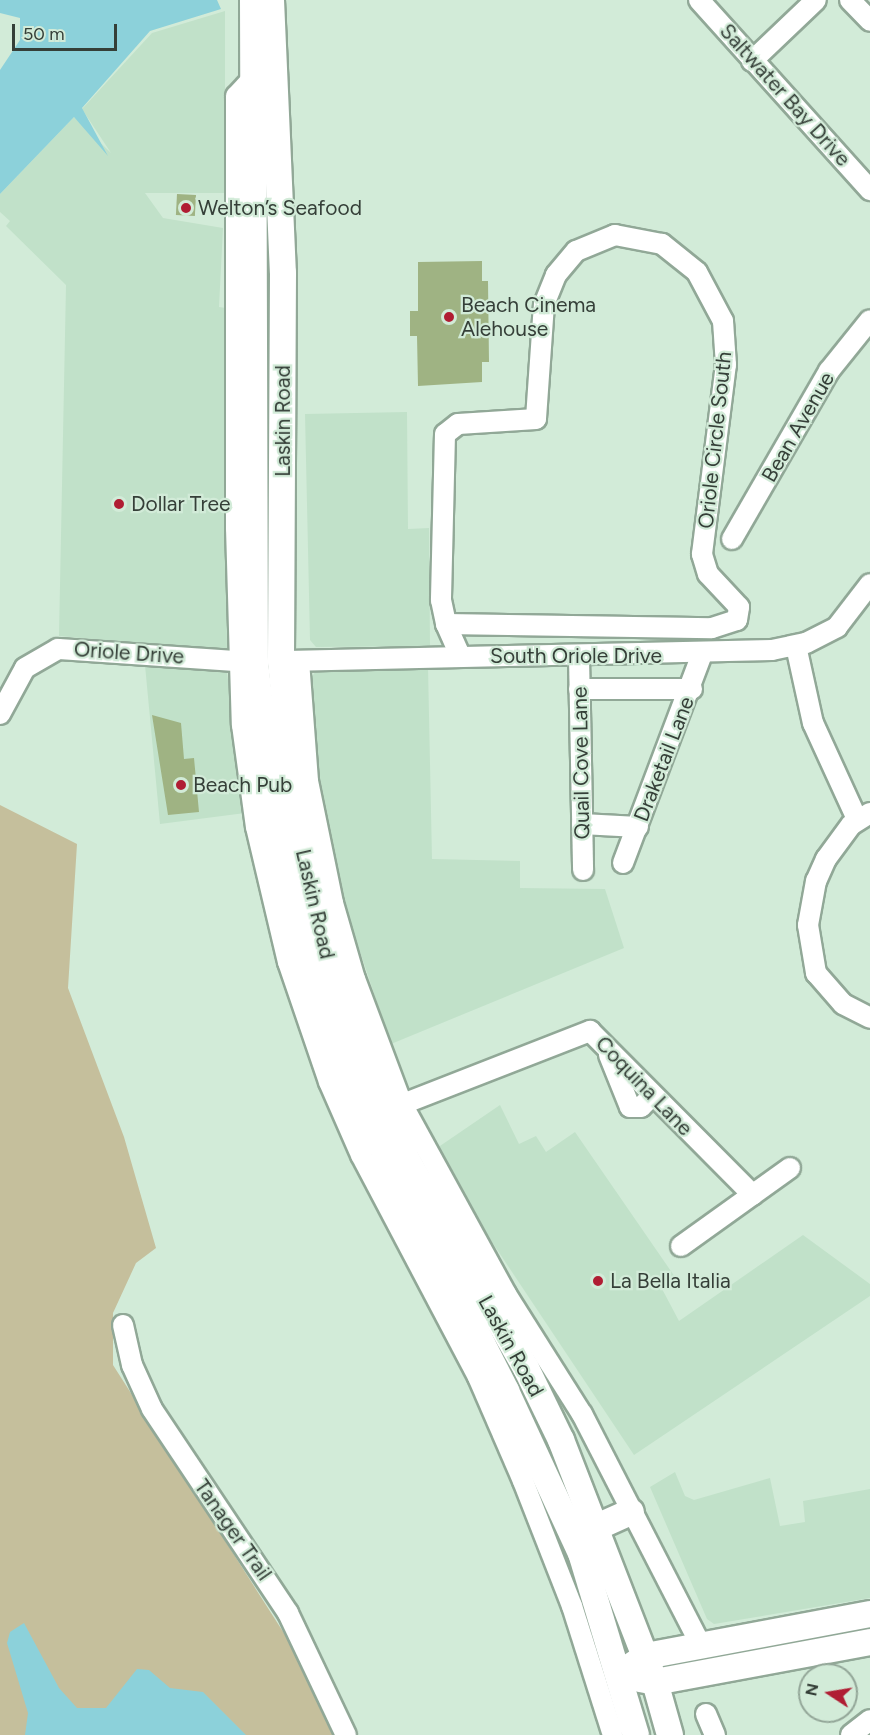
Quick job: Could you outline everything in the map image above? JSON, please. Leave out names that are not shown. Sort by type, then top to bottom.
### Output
[{"type":"main road","name":"Laskin Road","points":[[253,0],[254,77],[247,274],[247,662],[263,759],[288,884],[315,982],[580,1553],[608,1678],[636,1735]]},
{"type":"main road","name":"Laskin Road","points":[[271,0],[283,273],[294,804],[317,921],[374,1112],[556,1431],[597,1527],[646,1656],[670,1735]]},
{"type":"main road","points":[[247,274],[283,273]]},
{"type":"main road","points":[[597,1527],[631,1512]]},
{"type":"main road","points":[[608,1678],[646,1656],[870,1614]]},
{"type":"main road","points":[[608,1678],[655,1682],[870,1642]]},
{"type":"street","name":"Saltwater Bay Drive","points":[[699,0],[870,190]]},
{"type":"street","points":[[752,61],[816,0]]},
{"type":"street","points":[[850,0],[870,21]]},
{"type":"street","name":"Oriole Circle South","points":[[446,624],[712,628],[727,627],[737,620],[739,607],[708,574],[702,554],[726,365],[723,321],[704,280],[662,244],[615,235],[576,252],[556,275],[544,304],[536,419],[458,424],[445,434],[440,512],[446,624],[461,657]]},
{"type":"street","name":"Bean Avenue","points":[[732,539],[829,371],[870,320]]},
{"type":"street","name":"South Oriole Drive","points":[[247,662],[702,654],[796,646],[837,627],[870,584]]},
{"type":"street","points":[[796,646],[813,723],[863,816],[816,881],[809,948],[816,973],[830,992],[870,1018]]},
{"type":"street","name":"Oriole Drive","points":[[0,714],[25,668],[58,649],[247,662]]},
{"type":"street","name":"Draketail Lane","points":[[623,863],[692,690],[702,654]]},
{"type":"street","name":"Quail Cove Lane","points":[[579,657],[583,870]]},
{"type":"street","points":[[579,689],[692,690]]},
{"type":"street","points":[[582,824],[638,827]]},
{"type":"street","name":"Coquina Lane","points":[[374,1112],[580,1031],[604,1041],[630,1107],[641,1107],[652,1096],[753,1195]]},
{"type":"street","name":"Laskin Road","points":[[374,1112],[506,1294],[582,1414],[701,1646]]},
{"type":"street","points":[[681,1246],[790,1168]]},
{"type":"street","name":"Tanager Trail","points":[[123,1325],[143,1392],[288,1613],[346,1735]]},
{"type":"street","points":[[556,1431],[582,1414]]},
{"type":"street","name":"Laskin Road","points":[[608,1678],[613,1735]]},
{"type":"street","points":[[706,1714],[715,1735]]},
{"type":"street","points":[[851,1735],[870,1720]]},
{"type":"shaded area","points":[[225,11],[225,193],[145,193],[163,218],[223,228],[219,307],[226,308],[227,672],[245,813],[160,824],[143,644],[59,636],[66,285],[6,226],[10,221],[0,212],[0,194],[74,117],[111,153],[82,109],[152,33]]},
{"type":"shaded area","points":[[407,412],[408,529],[429,528],[430,646],[316,647],[310,640],[305,414]]},
{"type":"shaded area","points":[[428,667],[432,859],[520,861],[520,888],[605,889],[624,948],[391,1044],[344,904],[320,790],[308,681],[317,670]]},
{"type":"shaded area","points":[[0,805],[77,844],[68,988],[124,1137],[156,1248],[136,1263],[113,1313],[113,1365],[303,1663],[335,1735],[0,1735]]},
{"type":"shaded area","points":[[500,1105],[519,1144],[536,1136],[546,1152],[575,1132],[675,1277],[661,1287],[679,1321],[803,1235],[870,1284],[870,1296],[634,1455],[480,1224],[437,1148]]},
{"type":"shaded area","points":[[675,1472],[685,1496],[694,1500],[770,1478],[780,1526],[805,1522],[803,1501],[870,1489],[870,1598],[714,1624],[707,1619],[650,1487]]},
{"type":"water","points":[[0,0],[217,0],[221,9],[150,31],[82,108],[108,156],[74,117],[0,194],[0,70],[20,40],[20,18],[0,13]]},
{"type":"water","points":[[24,1623],[59,1688],[77,1708],[106,1708],[137,1669],[149,1670],[170,1688],[203,1692],[246,1735],[25,1735],[28,1713],[7,1643],[10,1632]]},
{"type":"building","name":"Welton’s Seafood","points":[[177,194],[196,195],[195,216],[176,215]]},
{"type":"building","name":"Beach Cinema Alehouse","points":[[482,261],[482,281],[488,281],[489,362],[482,362],[482,382],[418,386],[417,336],[410,336],[410,311],[418,311],[418,262]]},
{"type":"building","name":"Beach Pub","points":[[152,715],[181,723],[184,759],[194,758],[199,812],[168,815]]},
{"type":"place","name":"Welton’s Seafood","points":[[186,208]]},
{"type":"place","name":"Beach Cinema Alehouse","points":[[449,317]]},
{"type":"place","name":"Dollar Tree","points":[[119,504]]},
{"type":"place","name":"Beach Pub","points":[[181,785]]},
{"type":"place","name":"La Bella Italia","points":[[598,1281]]}]
